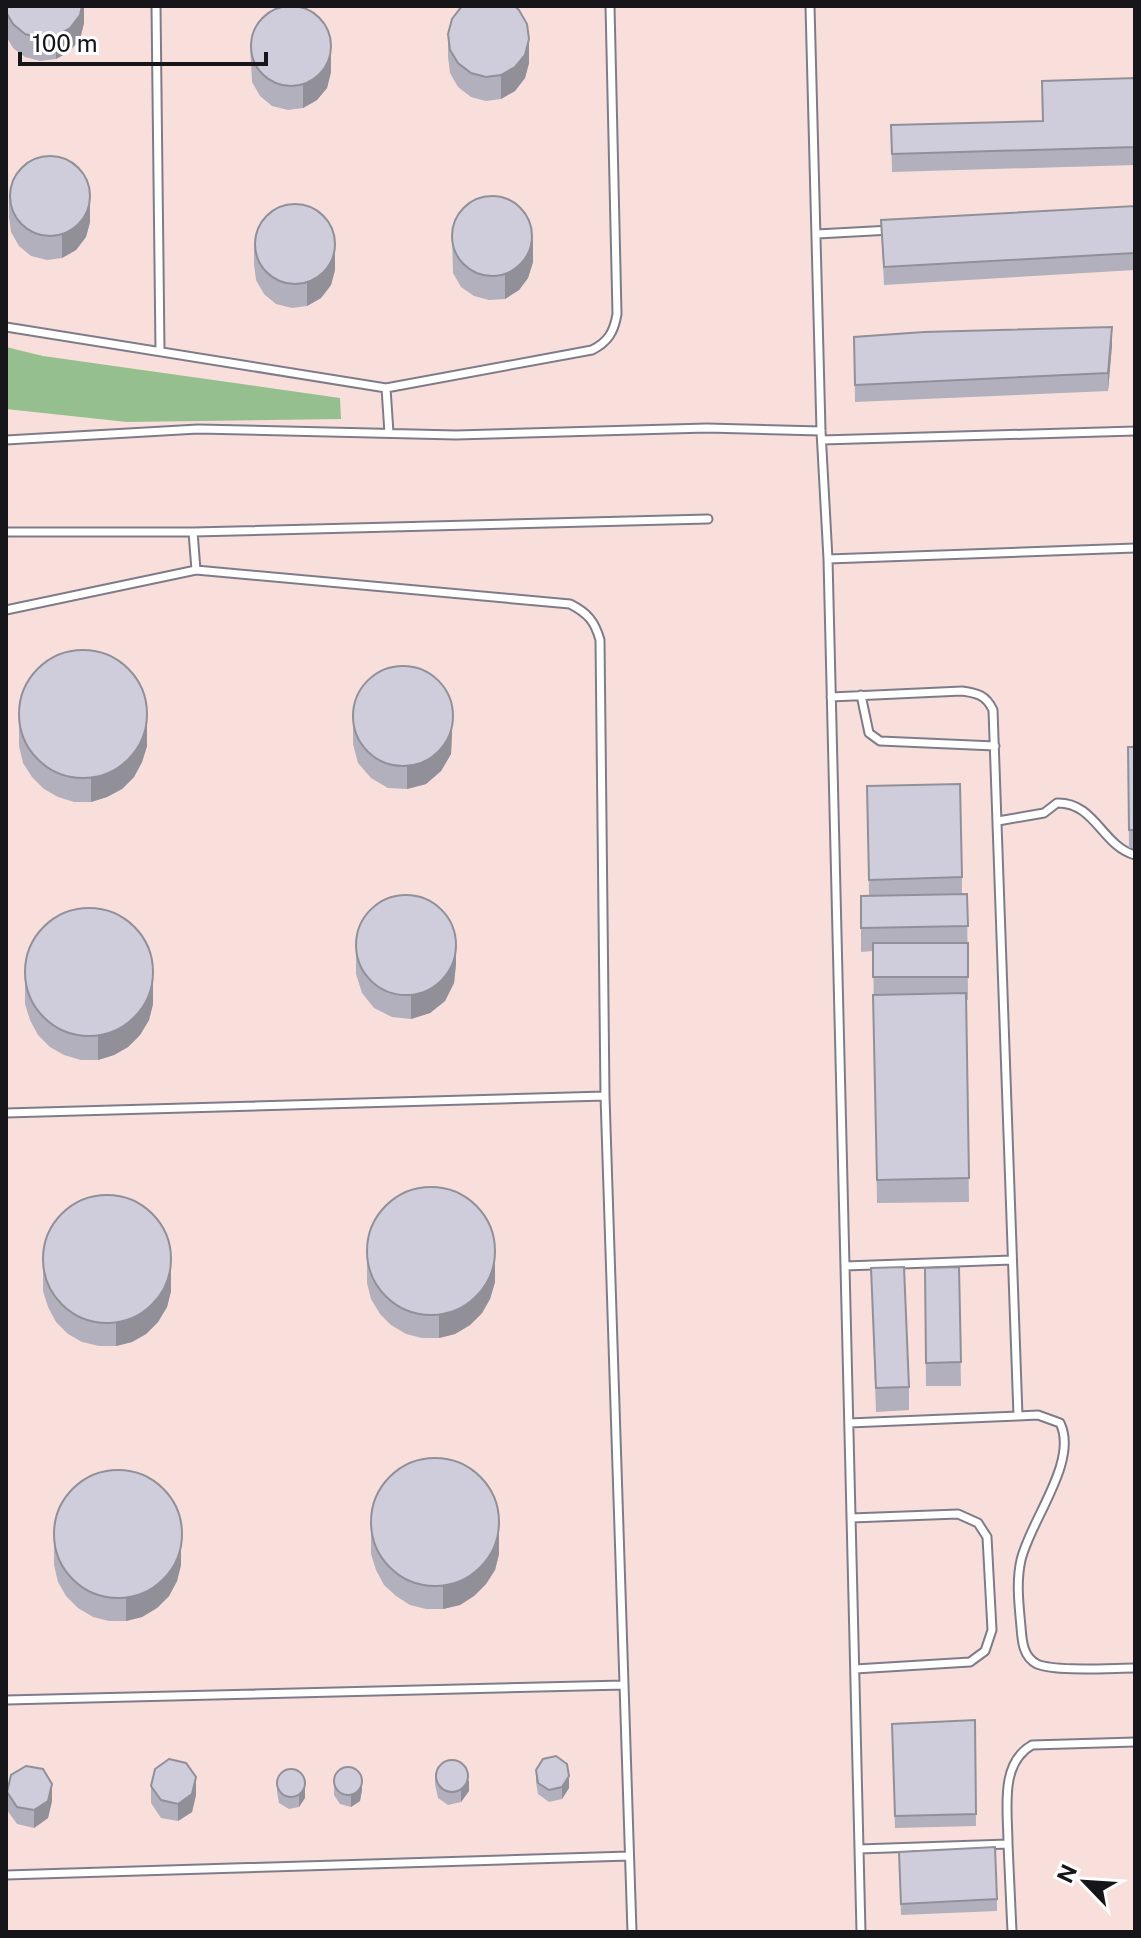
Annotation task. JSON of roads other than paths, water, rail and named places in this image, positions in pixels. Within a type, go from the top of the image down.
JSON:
[{"type":"lane","points":[[156,6],[160,350]]},
{"type":"lane","points":[[6,327],[386,388],[592,350],[604,344],[611,335],[617,314],[610,6]]},
{"type":"lane","points":[[810,6],[828,559],[861,1932]]},
{"type":"lane","points":[[817,234],[893,230]]},
{"type":"lane","points":[[386,388],[389,433]]},
{"type":"lane","points":[[6,440],[198,429],[456,435],[799,428],[822,436],[1135,431]]},
{"type":"lane","points":[[6,532],[193,532],[708,519]]},
{"type":"lane","points":[[193,532],[196,570]]},
{"type":"lane","points":[[828,559],[1135,548]]},
{"type":"lane","points":[[6,610],[196,570],[570,604],[584,611],[595,624],[600,640],[605,1096],[632,1932]]},
{"type":"lane","points":[[831,697],[962,691],[978,693],[988,700],[993,710],[1018,1416]]},
{"type":"lane","points":[[861,695],[869,733],[880,741],[995,746]]},
{"type":"lane","points":[[998,821],[1044,813],[1057,803],[1074,805],[1091,816],[1121,849],[1135,855]]},
{"type":"lane","points":[[6,1113],[605,1096]]},
{"type":"lane","points":[[845,1266],[1012,1260]]},
{"type":"lane","points":[[849,1423],[1038,1415],[1060,1423],[1065,1432],[1061,1464],[1021,1560],[1018,1583],[1022,1642],[1026,1655],[1036,1663],[1051,1667],[1135,1668]]},
{"type":"lane","points":[[851,1518],[958,1514],[978,1523],[987,1537],[992,1630],[985,1651],[970,1662],[855,1669]]},
{"type":"lane","points":[[6,1700],[624,1685]]},
{"type":"lane","points":[[1012,1932],[1009,1781],[1012,1765],[1019,1753],[1032,1745],[1135,1742]]},
{"type":"lane","points":[[859,1849],[1008,1844]]},
{"type":"lane","points":[[6,1875],[629,1856]]}]
